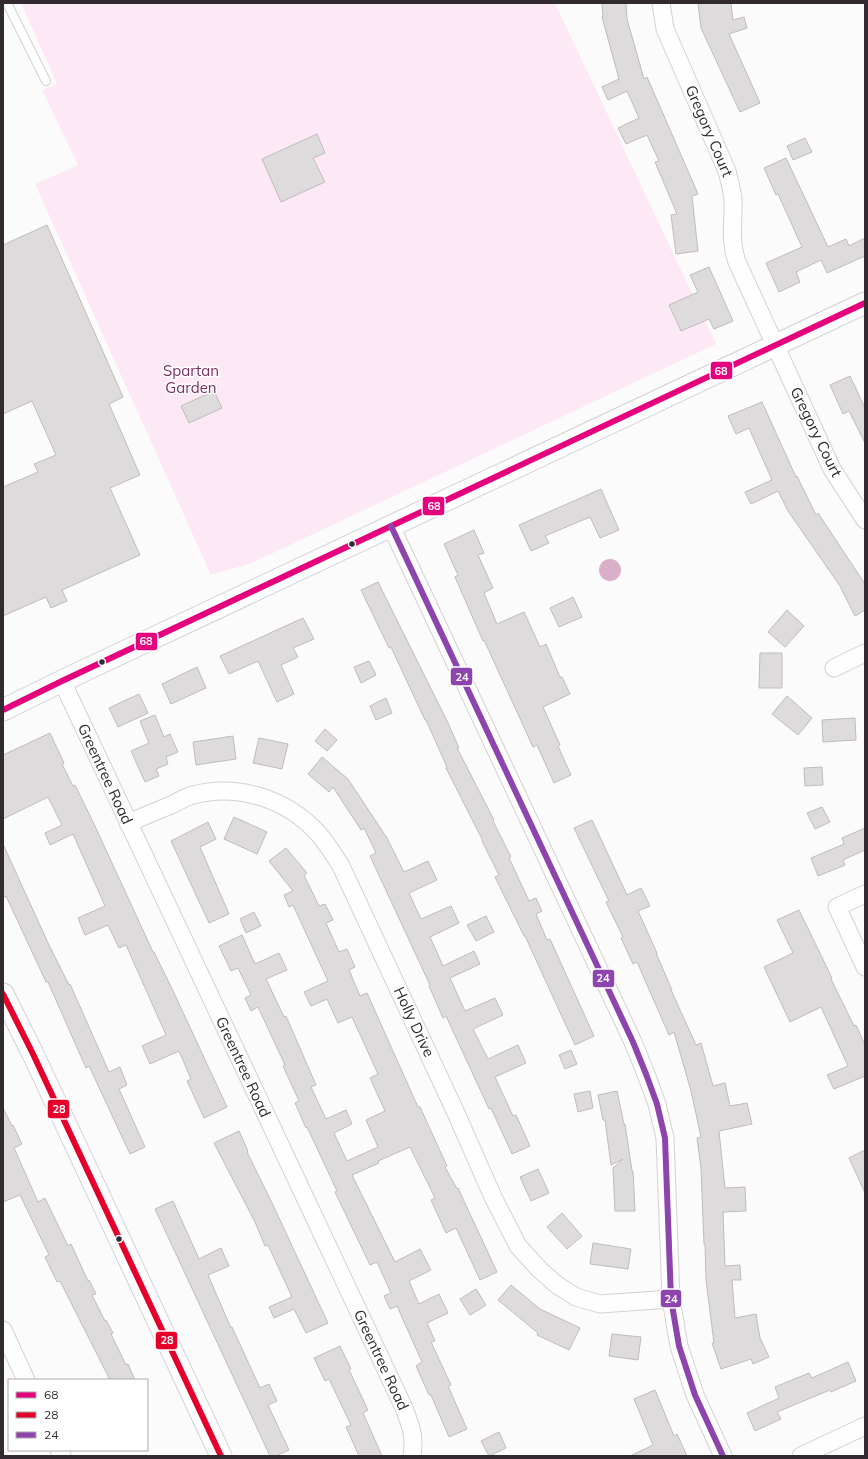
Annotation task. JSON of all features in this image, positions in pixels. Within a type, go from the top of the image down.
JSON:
[{"type":"street","name":"Gregory Court","points":[[661,3],[665,29],[727,171],[733,199],[733,250],[737,262],[832,470],[865,520]]},
{"type":"street","points":[[3,710],[865,302]]},
{"type":"street","points":[[392,526],[633,1042],[657,1104],[665,1138],[671,1299],[679,1346],[685,1369],[695,1395],[723,1456]]},
{"type":"street","points":[[834,668],[865,653]]},
{"type":"street","name":"Greentree Road","points":[[62,681],[404,1408],[412,1430],[414,1441],[412,1456]]},
{"type":"street","name":"Holly Drive","points":[[128,823],[192,795],[222,791],[248,793],[267,798],[293,811],[312,827],[328,844],[341,866],[456,1113],[493,1197],[518,1246],[557,1285],[576,1297],[600,1304],[671,1299]]},
{"type":"street","points":[[865,894],[837,907],[865,967]]},
{"type":"street","points":[[3,994],[36,1061],[221,1456]]},
{"type":"street","points":[[3,1330],[26,1379]]},
{"type":"street","points":[[801,1456],[865,1426]]},
{"type":"lane","points":[[7,3],[46,81]]},
{"type":"green space","name":"Spartan Garden","points":[[21,3],[555,3],[716,344],[252,563],[211,575],[35,184],[78,165],[42,90],[57,84]]},
{"type":"shaded area","points":[[610,559],[618,562],[621,570],[618,578],[610,581],[602,578],[599,570],[602,562]]},
{"type":"building","points":[[602,3],[626,3],[627,19],[644,79],[647,77],[698,194],[692,196],[698,251],[676,254],[671,215],[677,214],[655,162],[659,161],[647,135],[626,144],[618,128],[639,118],[627,91],[608,100],[602,87],[619,79],[602,17]]},
{"type":"building","points":[[698,3],[731,3],[733,20],[744,17],[747,28],[729,34],[760,103],[740,112],[701,28]]},
{"type":"building","points":[[317,134],[325,153],[313,158],[325,182],[281,202],[262,159]]},
{"type":"building","points":[[805,138],[812,152],[793,160],[787,146]]},
{"type":"building","points":[[786,158],[828,247],[846,239],[849,246],[865,238],[865,256],[827,273],[821,260],[796,272],[800,282],[779,292],[766,263],[802,247],[778,194],[776,195],[764,168]]},
{"type":"building","points":[[47,225],[123,397],[109,404],[140,475],[110,488],[140,555],[62,590],[67,601],[51,608],[46,597],[3,616],[3,487],[38,472],[34,464],[56,455],[32,401],[3,414],[3,245]]},
{"type":"building","points":[[709,267],[733,321],[714,329],[709,319],[681,331],[669,305],[698,292],[690,275]]},
{"type":"building","points":[[850,376],[865,408],[865,443],[849,411],[843,414],[830,385]]},
{"type":"building","points":[[214,391],[222,408],[189,423],[181,406]]},
{"type":"building","points":[[762,402],[796,477],[797,476],[816,515],[818,513],[865,584],[865,610],[855,616],[840,586],[788,511],[778,491],[751,504],[745,492],[772,480],[749,428],[736,434],[728,416]]},
{"type":"building","points":[[601,489],[619,530],[600,538],[590,517],[545,536],[549,543],[531,551],[519,525]]},
{"type":"building","points":[[474,530],[484,553],[478,555],[493,588],[484,593],[497,624],[524,612],[540,647],[546,644],[560,677],[562,677],[570,694],[543,707],[560,745],[558,746],[571,775],[554,783],[537,745],[533,747],[484,640],[483,641],[455,577],[458,575],[444,544]]},
{"type":"building","points":[[378,582],[448,723],[459,748],[457,748],[494,820],[493,821],[511,857],[509,858],[529,901],[536,898],[542,911],[536,914],[547,940],[550,939],[594,1036],[575,1045],[525,936],[495,877],[499,875],[446,768],[447,767],[426,720],[391,647],[389,648],[361,590]]},
{"type":"building","points":[[573,597],[582,617],[559,627],[550,608]]},
{"type":"building","points":[[787,610],[804,626],[785,647],[768,632]]},
{"type":"building","points":[[303,618],[314,639],[293,648],[298,657],[281,665],[294,694],[277,702],[258,661],[229,674],[220,656]]},
{"type":"building","points":[[760,653],[782,653],[782,688],[759,688]]},
{"type":"building","points":[[369,661],[376,675],[361,683],[354,667]]},
{"type":"building","points":[[197,667],[206,688],[171,704],[162,684]]},
{"type":"building","points":[[139,694],[148,713],[118,727],[109,708]]},
{"type":"building","points":[[787,696],[812,718],[798,735],[772,714]]},
{"type":"building","points":[[386,698],[392,713],[376,720],[370,706]]},
{"type":"building","points":[[155,715],[164,737],[170,734],[178,752],[166,757],[168,764],[156,769],[159,776],[145,782],[131,751],[149,743],[140,721]]},
{"type":"building","points":[[855,718],[856,740],[823,742],[822,720]]},
{"type":"building","points":[[325,729],[337,740],[327,751],[315,741]]},
{"type":"building","points":[[50,733],[64,763],[62,764],[73,786],[75,785],[94,824],[227,1107],[204,1118],[187,1081],[191,1079],[179,1051],[150,1064],[142,1046],[166,1035],[126,945],[119,948],[108,925],[85,935],[78,918],[105,906],[73,834],[50,845],[45,833],[62,825],[48,797],[3,819],[3,755]]},
{"type":"building","points":[[233,736],[236,759],[196,765],[193,742]]},
{"type":"building","points":[[259,738],[288,744],[282,769],[253,763]]},
{"type":"building","points":[[322,757],[348,779],[387,838],[404,872],[428,861],[437,880],[409,893],[421,919],[451,906],[459,923],[430,937],[443,966],[474,951],[480,964],[450,978],[465,1011],[495,998],[503,1015],[473,1029],[488,1059],[518,1045],[526,1063],[495,1077],[513,1116],[516,1115],[530,1146],[512,1154],[491,1108],[489,1109],[446,1016],[443,1018],[429,986],[430,985],[370,856],[376,853],[364,828],[361,830],[333,787],[329,792],[308,774]]},
{"type":"building","points":[[822,767],[823,785],[805,786],[804,768]]},
{"type":"building","points":[[822,807],[830,822],[815,829],[807,813]]},
{"type":"building","points":[[234,817],[267,832],[257,854],[224,839]]},
{"type":"building","points":[[592,820],[627,895],[641,888],[650,906],[638,911],[696,1045],[701,1043],[713,1086],[725,1083],[730,1106],[747,1103],[752,1124],[719,1131],[725,1188],[745,1187],[746,1211],[723,1212],[725,1266],[740,1265],[741,1280],[732,1280],[735,1318],[756,1314],[760,1338],[769,1357],[753,1364],[751,1359],[721,1369],[712,1343],[714,1343],[706,1280],[701,1168],[697,1138],[701,1137],[691,1091],[674,1032],[669,1035],[637,962],[633,964],[621,938],[623,937],[606,902],[609,901],[574,828]]},
{"type":"building","points":[[208,822],[216,839],[200,847],[229,914],[209,923],[171,841]]},
{"type":"building","points":[[865,828],[865,850],[843,860],[845,865],[818,876],[811,858],[844,844],[842,838]]},
{"type":"building","points":[[3,844],[48,943],[69,985],[70,984],[109,1072],[120,1067],[127,1085],[119,1089],[145,1147],[130,1154],[89,1066],[86,1068],[48,982],[46,982],[6,896],[3,898]]},
{"type":"building","points":[[286,848],[307,873],[304,875],[319,906],[325,904],[333,920],[326,923],[339,952],[347,949],[355,967],[349,970],[360,996],[367,993],[418,1107],[420,1107],[447,1166],[445,1167],[457,1189],[458,1188],[497,1272],[480,1280],[456,1228],[446,1233],[431,1200],[435,1198],[410,1147],[378,1161],[379,1163],[352,1175],[395,1262],[420,1249],[431,1270],[409,1281],[419,1304],[439,1294],[448,1313],[427,1323],[435,1341],[431,1342],[451,1385],[448,1386],[467,1429],[449,1437],[431,1395],[429,1395],[416,1366],[422,1362],[397,1306],[390,1309],[384,1296],[391,1293],[377,1262],[370,1265],[335,1192],[337,1191],[295,1103],[299,1101],[283,1066],[285,1065],[258,1007],[251,1011],[245,998],[251,995],[238,968],[231,971],[219,946],[242,935],[255,964],[279,953],[287,970],[266,979],[284,1017],[286,1016],[316,1085],[311,1087],[326,1119],[346,1110],[352,1124],[334,1133],[347,1161],[378,1147],[366,1120],[385,1111],[370,1078],[378,1074],[352,1017],[338,1023],[327,999],[311,1006],[304,992],[328,981],[293,905],[289,907],[284,895],[293,891],[269,861]]},
{"type":"building","points":[[799,910],[832,978],[831,979],[865,1045],[865,1076],[834,1089],[827,1075],[848,1066],[821,1007],[790,1022],[764,967],[793,953],[777,920]]},
{"type":"building","points":[[254,912],[261,926],[246,933],[240,919]]},
{"type":"building","points":[[486,916],[494,932],[476,941],[467,925]]},
{"type":"building","points":[[571,1050],[577,1064],[565,1069],[559,1055]]},
{"type":"building","points":[[590,1091],[593,1108],[578,1112],[574,1094]]},
{"type":"building","points":[[617,1091],[625,1124],[633,1171],[635,1211],[615,1211],[613,1168],[623,1159],[611,1165],[605,1120],[603,1120],[598,1095]]},
{"type":"building","points":[[3,1108],[22,1144],[14,1148],[38,1202],[45,1198],[68,1246],[71,1244],[88,1281],[89,1280],[96,1294],[92,1295],[113,1333],[111,1334],[135,1379],[109,1379],[60,1281],[57,1282],[45,1257],[49,1255],[20,1195],[3,1202]]},
{"type":"building","points":[[239,1131],[248,1151],[247,1152],[328,1323],[306,1333],[294,1309],[274,1318],[269,1307],[292,1297],[268,1245],[265,1246],[255,1222],[214,1143]]},
{"type":"building","points":[[865,1150],[865,1193],[849,1158]]},
{"type":"building","points":[[538,1169],[549,1193],[531,1201],[520,1177]]},
{"type":"building","points":[[173,1201],[199,1259],[221,1248],[229,1266],[208,1275],[231,1328],[232,1327],[260,1388],[269,1384],[277,1401],[268,1405],[289,1450],[276,1456],[270,1456],[155,1209]]},
{"type":"building","points":[[562,1213],[582,1236],[567,1249],[547,1227]]},
{"type":"building","points":[[593,1243],[631,1249],[628,1269],[590,1264]]},
{"type":"building","points":[[511,1285],[540,1309],[580,1328],[569,1350],[537,1335],[538,1333],[498,1300]]},
{"type":"building","points":[[476,1289],[486,1305],[470,1315],[460,1299]]},
{"type":"building","points":[[612,1334],[641,1337],[638,1360],[609,1356]]},
{"type":"building","points":[[340,1346],[351,1369],[349,1370],[368,1410],[363,1413],[382,1456],[359,1456],[346,1427],[351,1425],[329,1379],[325,1381],[314,1358]]},
{"type":"building","points":[[848,1362],[856,1381],[777,1412],[781,1419],[755,1431],[747,1413],[779,1398],[775,1387],[809,1373],[812,1378]]},
{"type":"building","points":[[655,1390],[674,1436],[677,1434],[687,1456],[630,1456],[653,1445],[634,1399]]},
{"type":"building","points":[[499,1432],[506,1448],[489,1456],[481,1441]]},
{"type":"transit line","name":"68","points":[[3,710],[865,303]]},
{"type":"transit line","name":"24","points":[[391,526],[633,1042],[657,1104],[665,1138],[671,1299],[679,1346],[695,1395],[723,1456]]},
{"type":"transit line","name":"28","points":[[3,994],[33,1054],[221,1456]]}]
